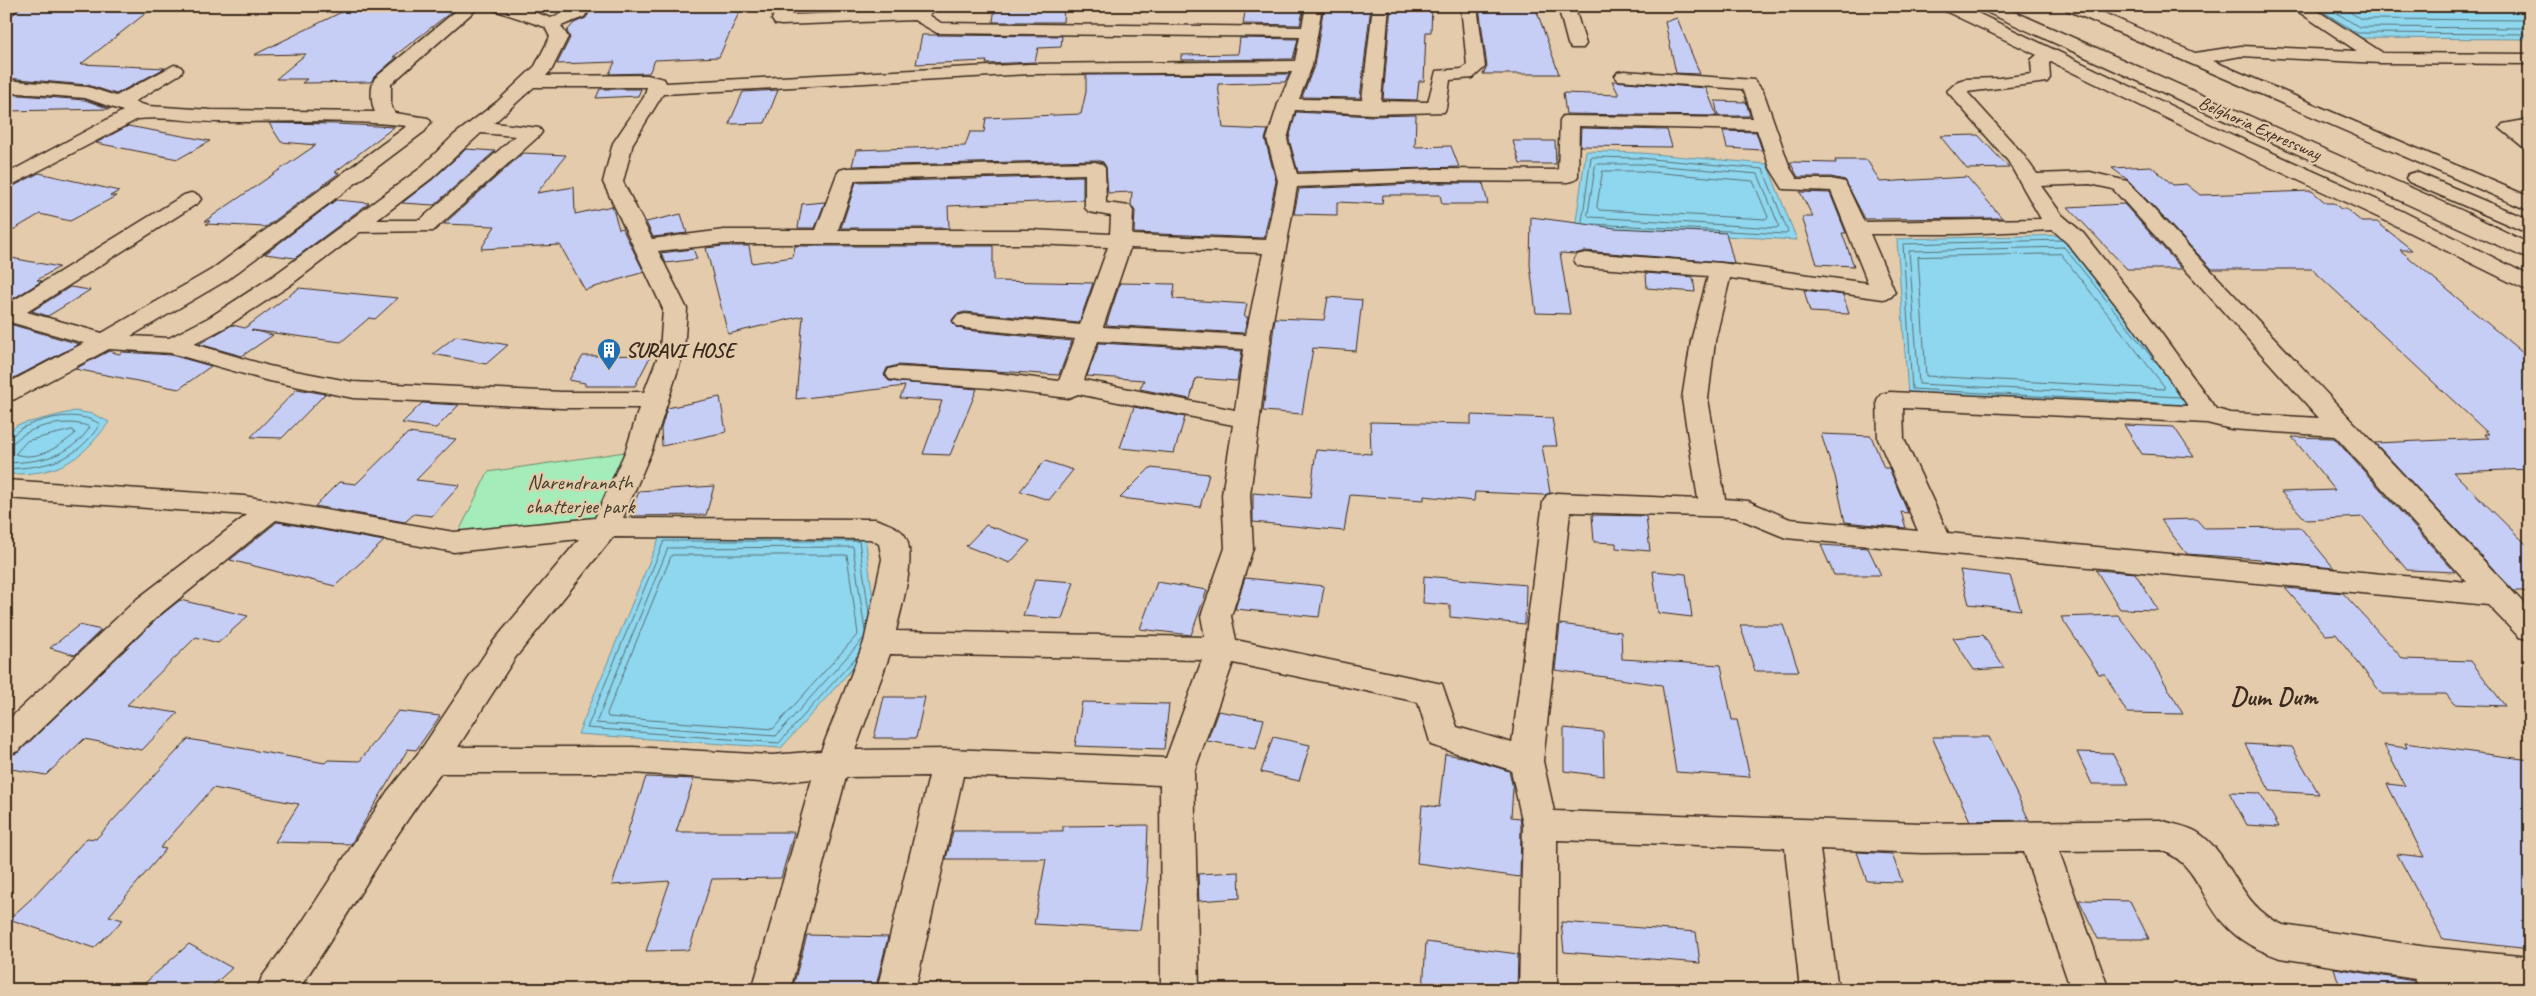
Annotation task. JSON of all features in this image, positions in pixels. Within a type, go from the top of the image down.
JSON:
[{"type":"main road","points":[[6,10],[12,6]]},
{"type":"main road","points":[[389,119],[382,107],[382,82],[472,6]]},
{"type":"main road","points":[[173,346],[218,322],[282,281],[425,174],[460,139],[504,106],[543,70],[559,37],[551,24],[500,6]]},
{"type":"main road","points":[[551,24],[578,13],[584,6]]},
{"type":"main road","points":[[784,6],[781,20],[925,11],[937,28],[945,29],[1308,32]]},
{"type":"main road","points":[[1180,990],[1178,772],[1222,649],[1216,616],[1239,548],[1236,495],[1259,343],[1288,181],[1276,140],[1287,104],[1303,66],[1314,6]]},
{"type":"main road","points":[[1372,108],[1371,92],[1381,6]]},
{"type":"main road","points":[[1287,104],[1372,108],[1437,108],[1442,75],[1466,74],[1476,67],[1469,6]]},
{"type":"main road","points":[[1566,6],[1577,44]]},
{"type":"main road","points":[[1950,6],[2051,56],[2394,216],[2530,285]]},
{"type":"main road","name":"Belghoria Expressway","points":[[1988,6],[2455,216],[2530,253]]},
{"type":"main road","name":"Belghoria Expressway","points":[[2028,6],[2381,163]]},
{"type":"main road","points":[[2073,6],[2205,56],[2530,205]]},
{"type":"main road","points":[[2301,8],[2380,58]]},
{"type":"main road","points":[[2078,46],[2182,104],[2530,270]]},
{"type":"main road","points":[[2205,56],[2241,51],[2380,58],[2530,59]]},
{"type":"main road","points":[[2051,56],[2040,60],[2041,78],[1999,84],[1965,85],[1956,91],[2015,158],[2032,182],[2031,186],[2054,220],[2075,238],[2140,320],[2207,415]]},
{"type":"main road","points":[[656,89],[1030,68],[1303,66]]},
{"type":"main road","points":[[118,103],[174,70]]},
{"type":"main road","points":[[1586,260],[1721,270],[1883,292],[1838,186],[1790,185],[1780,168],[1754,91],[1747,84],[1624,76]]},
{"type":"main road","points":[[282,989],[399,802],[432,760],[504,650],[605,527],[639,450],[654,400],[672,351],[674,309],[613,182],[623,143],[654,97],[657,83],[647,80],[529,82]]},
{"type":"main road","points":[[6,86],[88,93],[143,111],[200,116],[389,119],[421,122],[418,127],[219,275],[105,341],[6,394]]},
{"type":"main road","points":[[6,182],[128,115],[143,111]]},
{"type":"main road","points":[[1288,181],[1437,175],[1568,176],[1570,120],[1765,124]]},
{"type":"main road","points":[[2530,125],[2510,128],[2530,143]]},
{"type":"main road","points":[[355,226],[425,226],[532,132],[477,127]]},
{"type":"main road","points":[[825,237],[847,174],[1095,168],[1096,208],[1122,211],[1121,242],[1068,390],[988,380],[898,374]]},
{"type":"main road","points":[[2399,171],[2530,228]]},
{"type":"main road","points":[[2032,182],[2038,180],[2098,179],[2120,185],[2496,595],[2530,629]]},
{"type":"main road","points":[[2504,194],[2530,193]]},
{"type":"main road","points":[[7,314],[190,199]]},
{"type":"main road","points":[[1856,228],[1959,228],[2046,225],[2054,220]]},
{"type":"main road","points":[[644,246],[724,237],[1032,237],[1275,247]]},
{"type":"main road","points":[[1713,509],[1695,399],[1703,341],[1721,270]]},
{"type":"main road","points":[[7,314],[105,341],[173,346],[265,373],[353,390],[562,400],[654,400]]},
{"type":"main road","points":[[965,321],[1089,333],[1259,343]]},
{"type":"main road","points":[[1070,385],[1247,420]]},
{"type":"main road","points":[[1938,543],[1892,439],[1890,400],[2207,415],[2231,421],[2343,428]]},
{"type":"main road","points":[[6,489],[244,505],[454,542],[605,527],[874,529],[892,539],[896,560],[879,642],[833,764],[771,990]]},
{"type":"main road","points":[[1538,990],[1540,825],[1526,761],[1557,502],[1713,509],[1738,508],[1786,528],[2496,595]]},
{"type":"main road","points":[[6,742],[148,607],[271,510]]},
{"type":"main road","points":[[879,642],[1222,649],[1431,693],[1443,736],[1526,761]]},
{"type":"main road","points":[[432,760],[633,760],[772,769],[833,764],[949,762],[1178,772]]},
{"type":"main road","points":[[896,990],[949,762]]},
{"type":"main road","points":[[1540,825],[1922,838],[2160,835],[2184,842],[2202,858],[2236,912],[2257,932],[2280,941],[2433,977],[2530,974]]},
{"type":"main road","points":[[1801,834],[1819,990]]},
{"type":"main road","points":[[2036,836],[2090,990]]},
{"type":"green space","name":"Narendranath chatterjee park","points":[[639,450],[605,527],[454,542],[488,472]]},
{"type":"water","points":[[2305,6],[2530,6],[2530,39],[2355,38]]},
{"type":"water","points":[[1586,151],[1640,153],[1767,164],[1797,240],[1575,228]]},
{"type":"water","points":[[2070,235],[2208,411],[1908,395],[1897,239]]},
{"type":"water","points":[[75,411],[93,414],[109,422],[87,448],[65,464],[39,472],[6,474],[6,436],[17,425]]},
{"type":"water","points":[[660,536],[865,536],[878,640],[781,748],[578,734]]},
{"type":"building","points":[[22,6],[155,6],[81,64],[165,68],[116,94],[88,85],[6,78],[6,17],[13,15]]},
{"type":"building","points":[[354,6],[459,6],[393,57],[397,57],[374,77],[371,82],[302,83],[307,79],[276,79],[306,54],[254,55]]},
{"type":"building","points":[[664,6],[742,6],[719,57],[655,60],[649,73],[609,74],[615,62],[557,64],[570,38],[567,31],[574,23],[586,18],[591,10],[662,10]]},
{"type":"building","points":[[995,6],[1064,6],[1063,22],[993,22]]},
{"type":"building","points":[[1246,6],[1304,6],[1300,25],[1243,24]]},
{"type":"building","points":[[1324,6],[1371,6],[1360,98],[1302,97],[1314,66]]},
{"type":"building","points":[[1391,6],[1432,6],[1431,32],[1426,32],[1424,81],[1419,81],[1417,100],[1383,99]]},
{"type":"building","points":[[1479,6],[1535,6],[1559,74],[1483,74],[1487,67]]},
{"type":"building","points":[[1677,18],[1700,74],[1676,73],[1665,22]]},
{"type":"building","points":[[922,35],[1062,36],[1061,47],[1038,48],[1035,62],[986,64],[987,61],[916,64]]},
{"type":"building","points":[[1240,38],[1298,39],[1293,59],[1181,60],[1181,55],[1238,54]]},
{"type":"building","points":[[1289,74],[1285,82],[1218,84],[1223,128],[1268,130],[1265,139],[1276,181],[1264,238],[1134,233],[1135,211],[1131,205],[1132,192],[1108,193],[1106,167],[1103,162],[1096,160],[852,166],[856,150],[965,146],[970,132],[984,132],[986,118],[1081,114],[1086,92],[1086,75]]},
{"type":"building","points":[[1612,81],[1706,88],[1717,116],[1566,114],[1563,93],[1619,95]]},
{"type":"building","points":[[600,89],[641,89],[638,96],[596,98]]},
{"type":"building","points":[[778,90],[765,123],[729,124],[743,92]]},
{"type":"building","points":[[6,94],[85,100],[110,109],[6,111]]},
{"type":"building","points":[[1715,101],[1746,102],[1750,116],[1718,116]]},
{"type":"building","points":[[1296,112],[1372,116],[1416,115],[1415,147],[1451,146],[1459,167],[1298,172],[1289,139]]},
{"type":"building","points":[[269,123],[394,127],[335,172],[339,173],[266,227],[206,224],[210,221],[205,221],[316,145],[281,142]]},
{"type":"building","points":[[128,126],[210,141],[178,159],[96,143]]},
{"type":"building","points":[[1581,128],[1667,130],[1672,147],[1580,146]]},
{"type":"building","points":[[1723,131],[1756,132],[1762,150],[1727,148]]},
{"type":"building","points":[[1978,135],[2009,168],[1967,169],[1940,136]]},
{"type":"building","points":[[1513,141],[1555,141],[1556,164],[1520,164]]},
{"type":"building","points":[[466,149],[495,151],[434,205],[402,203],[433,179]]},
{"type":"building","points":[[523,153],[566,155],[537,193],[574,187],[575,214],[612,206],[619,229],[622,228],[644,272],[585,290],[560,245],[481,249],[495,226],[444,224]]},
{"type":"building","points":[[1835,160],[1867,160],[1880,182],[1967,177],[2002,218],[1865,219],[1845,180],[1831,177],[1798,177],[1790,162],[1836,163]]},
{"type":"building","points":[[2151,166],[2173,185],[2186,184],[2200,195],[2312,191],[2326,203],[2333,203],[2341,209],[2346,209],[2362,222],[2377,222],[2412,250],[2400,250],[2530,359],[2530,469],[2453,472],[2530,548],[2530,591],[2514,591],[2375,443],[2489,438],[2484,434],[2489,434],[2312,269],[2212,269],[2128,180],[2112,168]]},
{"type":"building","points":[[39,173],[119,191],[110,196],[116,196],[70,221],[40,214],[6,234],[6,190]]},
{"type":"building","points":[[1083,176],[1083,200],[948,206],[949,228],[841,228],[856,182]]},
{"type":"building","points":[[1483,183],[1488,204],[1442,204],[1440,195],[1383,195],[1382,204],[1337,202],[1337,215],[1294,214],[1299,189]]},
{"type":"building","points":[[1800,192],[1830,193],[1846,233],[1842,233],[1854,266],[1817,264],[1802,217],[1813,217]]},
{"type":"building","points":[[336,200],[369,203],[295,258],[265,254]]},
{"type":"building","points":[[825,202],[815,228],[798,228],[802,204]]},
{"type":"building","points":[[2124,204],[2182,269],[2127,269],[2068,207]]},
{"type":"building","points":[[681,214],[687,233],[653,237],[646,222]]},
{"type":"building","points":[[1531,217],[1615,228],[1726,233],[1734,263],[1585,251],[1575,254],[1560,253],[1570,314],[1536,313],[1530,265]]},
{"type":"building","points":[[749,246],[752,263],[793,257],[795,246],[993,246],[993,281],[1093,283],[1079,323],[965,312],[957,314],[952,320],[956,327],[965,330],[1072,341],[1059,375],[898,365],[887,368],[884,375],[889,381],[977,389],[950,455],[923,454],[942,401],[900,398],[905,386],[796,399],[803,316],[728,334],[706,248]]},
{"type":"building","points":[[693,249],[697,259],[666,263],[661,253]]},
{"type":"building","points":[[6,257],[59,267],[37,280],[42,281],[6,303]]},
{"type":"building","points":[[1646,273],[1693,277],[1695,292],[1647,288]]},
{"type":"building","points":[[1120,283],[1175,284],[1173,299],[1247,304],[1244,317],[1248,317],[1244,333],[1106,325]]},
{"type":"building","points":[[70,287],[90,290],[48,316],[32,311]]},
{"type":"building","points":[[299,288],[398,298],[375,319],[369,318],[341,342],[251,330],[273,335],[242,356],[199,344],[232,325],[245,328]]},
{"type":"building","points":[[1804,290],[1843,295],[1849,314],[1810,312]]},
{"type":"building","points":[[1328,297],[1362,300],[1356,351],[1313,348],[1302,414],[1263,411],[1275,318],[1324,320]]},
{"type":"building","points":[[6,323],[79,344],[6,382]]},
{"type":"building","points":[[456,336],[508,345],[486,364],[433,354]]},
{"type":"building","points":[[1099,343],[1242,351],[1237,381],[1196,378],[1190,399],[1140,389],[1144,380],[1087,376]]},
{"type":"building","points":[[109,351],[119,354],[122,352],[171,355],[211,366],[179,389],[75,369]]},
{"type":"building","name":"SURAVI HOSE","points":[[651,355],[635,386],[585,386],[585,383],[569,380],[583,356]]},
{"type":"building","points":[[297,389],[325,394],[282,438],[251,437]]},
{"type":"building","points":[[720,397],[726,432],[662,446],[661,429],[667,408]]},
{"type":"building","points":[[422,403],[459,405],[436,428],[402,423]]},
{"type":"building","points":[[1134,407],[1185,417],[1174,453],[1120,448]]},
{"type":"building","points":[[1471,415],[1552,418],[1557,446],[1542,446],[1550,493],[1545,495],[1475,492],[1474,501],[1424,496],[1424,500],[1350,495],[1344,531],[1253,522],[1253,493],[1310,498],[1316,450],[1371,454],[1370,422],[1471,424]]},
{"type":"building","points":[[2124,425],[2174,427],[2194,457],[2142,454]]},
{"type":"building","points":[[408,433],[456,439],[416,480],[460,485],[432,516],[414,514],[405,522],[315,506],[339,482],[356,484]]},
{"type":"building","points":[[1821,434],[1871,436],[1884,468],[1889,468],[1908,513],[1901,512],[1906,528],[1845,522],[1835,476]]},
{"type":"building","points":[[2292,437],[2334,438],[2455,572],[2407,570],[2363,517],[2306,520],[2281,492],[2335,490]]},
{"type":"building","points":[[1045,461],[1073,470],[1049,500],[1020,491]]},
{"type":"building","points":[[1150,468],[1209,474],[1200,507],[1120,498]]},
{"type":"building","points":[[714,486],[706,515],[630,516],[639,491]]},
{"type":"building","points":[[1592,515],[1646,516],[1650,551],[1616,548],[1616,543],[1594,542]]},
{"type":"building","points":[[2196,519],[2204,528],[2300,527],[2334,568],[2262,561],[2260,559],[2187,554],[2161,520]]},
{"type":"building","points":[[277,522],[384,541],[335,586],[230,560]]},
{"type":"building","points":[[986,525],[1030,541],[1010,563],[966,546]]},
{"type":"building","points":[[1821,545],[1868,548],[1881,575],[1834,575]]},
{"type":"building","points":[[1960,570],[2010,576],[2021,610],[1969,604]]},
{"type":"building","points":[[2096,570],[2135,573],[2158,610],[2120,609]]},
{"type":"building","points":[[1653,571],[1686,574],[1692,617],[1658,613]]},
{"type":"building","points":[[1424,576],[1526,585],[1525,624],[1450,617],[1450,605],[1423,603]]},
{"type":"building","points":[[1245,578],[1324,586],[1319,617],[1235,609]]},
{"type":"building","points":[[1035,579],[1074,582],[1062,619],[1023,616]]},
{"type":"building","points":[[1157,582],[1207,590],[1191,635],[1140,629]]},
{"type":"building","points":[[2285,588],[2343,593],[2403,659],[2471,661],[2505,706],[2454,704],[2446,694],[2382,694],[2336,634],[2326,635]]},
{"type":"building","points":[[180,600],[248,616],[218,643],[196,637],[127,705],[178,713],[142,750],[84,739],[46,775],[6,768],[6,757],[19,752],[160,616]]},
{"type":"building","points":[[2118,615],[2151,659],[2183,714],[2127,713],[2105,674],[2099,674],[2061,617]]},
{"type":"building","points":[[1560,624],[1621,632],[1622,659],[1721,665],[1732,720],[1737,720],[1750,777],[1676,772],[1662,685],[1555,670]]},
{"type":"building","points":[[79,625],[101,630],[75,655],[50,648]]},
{"type":"building","points":[[1740,625],[1783,625],[1799,671],[1755,671]]},
{"type":"building","points":[[1983,635],[2004,668],[1974,670],[1953,638]]},
{"type":"building","points":[[884,697],[925,697],[916,738],[874,738]]},
{"type":"building","points":[[1082,702],[1169,704],[1164,749],[1075,746]]},
{"type":"building","points":[[398,711],[440,716],[416,750],[408,749],[351,844],[275,842],[299,804],[213,788],[160,848],[166,849],[109,916],[123,920],[94,948],[9,919],[31,899],[87,838],[96,839],[188,739],[325,763],[328,760],[360,761]]},
{"type":"building","points":[[1218,711],[1264,719],[1256,749],[1207,741]]},
{"type":"building","points":[[1564,728],[1603,732],[1604,776],[1564,771]]},
{"type":"building","points":[[1273,737],[1310,745],[1299,781],[1261,772]]},
{"type":"building","points":[[1932,737],[1989,737],[2029,820],[1970,821]]},
{"type":"building","points":[[2405,743],[2530,760],[2530,949],[2443,939],[2397,854],[2424,857],[2387,784],[2405,786],[2384,745],[2407,748]]},
{"type":"building","points":[[2245,744],[2292,747],[2319,794],[2270,791]]},
{"type":"building","points":[[2077,752],[2112,753],[2129,784],[2092,784]]},
{"type":"building","points":[[1445,754],[1463,757],[1509,771],[1513,788],[1511,817],[1520,818],[1521,825],[1520,877],[1417,863],[1422,805],[1439,807]]},
{"type":"building","points":[[646,777],[694,779],[676,832],[794,832],[781,878],[712,879],[689,950],[646,951],[670,881],[612,885]]},
{"type":"building","points":[[2229,792],[2260,793],[2279,827],[2247,825]]},
{"type":"building","points":[[1148,825],[1146,877],[1148,877],[1140,930],[1034,924],[1046,859],[946,859],[953,831],[1063,831],[1063,826]]},
{"type":"building","points":[[1857,852],[1892,854],[1902,882],[1867,881]]},
{"type":"building","points":[[1239,872],[1240,898],[1199,901],[1198,874]]},
{"type":"building","points":[[2079,900],[2130,901],[2149,939],[2098,939]]},
{"type":"building","points":[[1561,922],[1696,932],[1700,963],[1564,952]]},
{"type":"building","points":[[807,935],[888,937],[875,990],[792,990]]},
{"type":"building","points":[[1426,942],[1518,954],[1517,990],[1423,990]]},
{"type":"building","points":[[189,944],[232,968],[208,990],[137,990]]},
{"type":"building","points":[[2334,968],[2414,981],[2418,990],[2341,990]]},
{"type":"place","name":"SURAVI HOSE","points":[[609,371]]},
{"type":"district","name":"Dum Dum","points":[[2274,696]]}]
